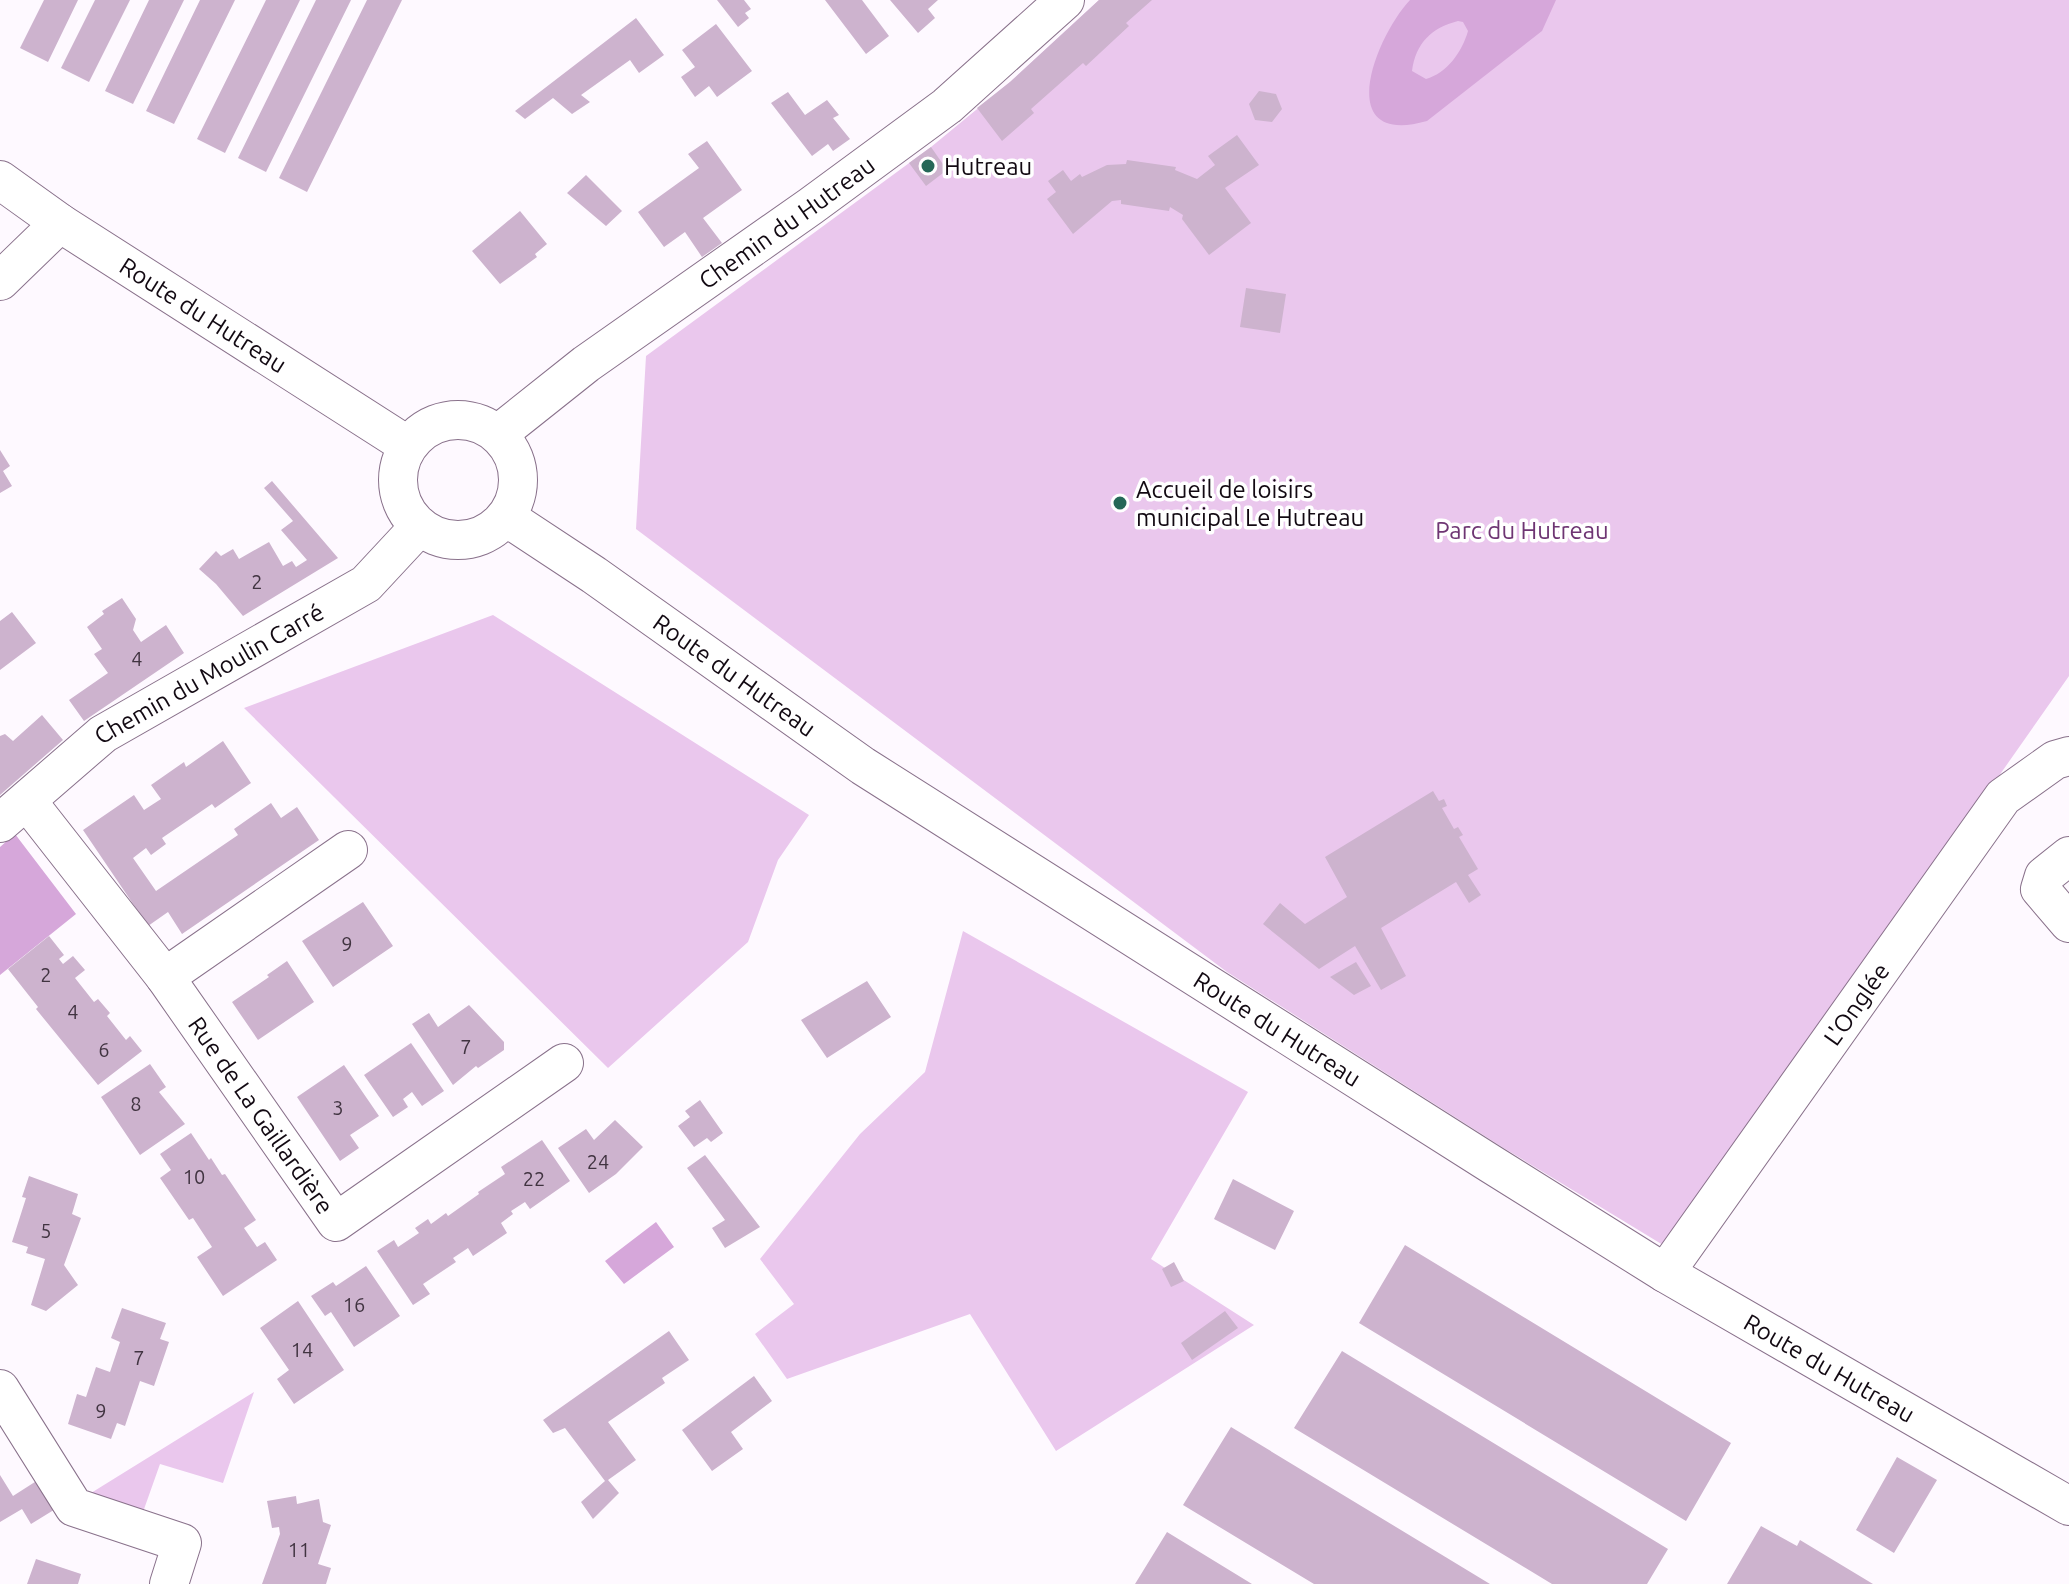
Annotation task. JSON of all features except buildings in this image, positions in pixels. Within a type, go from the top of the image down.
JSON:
[{"type":"street","name":"Chemin du Hutreau","points":[[498,434],[586,364],[799,215],[947,106],[1065,0]]},
{"type":"street","name":"Route du Hutreau","points":[[0,180],[60,223],[407,445]]},
{"type":"street","points":[[0,281],[60,223]]},
{"type":"street","points":[[461,419],[481,423],[498,434],[517,465],[518,483],[506,517],[492,530],[474,538],[455,541],[436,537],[419,527],[407,513],[398,488],[399,462],[407,445],[422,430],[441,421],[461,419]]},
{"type":"street","name":"Route du Hutreau","points":[[506,517],[594,575],[863,766],[1665,1273],[2069,1506]]},
{"type":"street","name":"Chemin du Moulin Carré","points":[[13,812],[103,734],[366,584],[419,527]]},
{"type":"street","name":"L'Onglée","points":[[1665,1273],[2003,797],[2055,760],[2069,756]]},
{"type":"street","name":"Rue de La Gaillardière","points":[[13,812],[165,977],[336,1222],[564,1063]]},
{"type":"street","points":[[165,977],[348,850]]},
{"type":"street","points":[[2069,856],[2044,876],[2040,889],[2069,923]]},
{"type":"street","points":[[0,1389],[74,1507],[182,1543],[169,1584]]},
{"type":"green space","name":"Parc du Hutreau","points":[[1099,0],[2069,0],[2069,676],[1668,1248],[1502,1147],[1227,972],[636,529],[646,356],[931,147],[1010,82]]},
{"type":"green space","points":[[493,615],[809,815],[778,860],[748,942],[608,1068],[244,708]]},
{"type":"green space","points":[[963,931],[1248,1092],[1151,1259],[1254,1325],[1056,1451],[970,1314],[787,1379],[755,1334],[794,1304],[760,1259],[860,1134],[925,1072]]},
{"type":"green space","points":[[254,1392],[223,1483],[160,1464],[143,1512],[91,1493]]},
{"type":"shaded area","points":[[1410,0],[1556,0],[1542,31],[1427,121],[1397,125],[1379,119],[1370,104],[1370,84],[1375,61],[1397,17]],"holes":[[[1463,22],[1468,31],[1458,54],[1447,67],[1426,79],[1412,71],[1417,52],[1426,38],[1448,24]]]},
{"type":"shaded area","points":[[15,834],[76,914],[0,975],[0,847]]},
{"type":"shaded area","points":[[656,1222],[674,1247],[624,1284],[605,1261]]},
{"type":"place","name":"Hutreau","points":[[928,166]]},
{"type":"place","name":"Accueil de loisirs municipal Le Hutreau","points":[[1120,503]]}]
